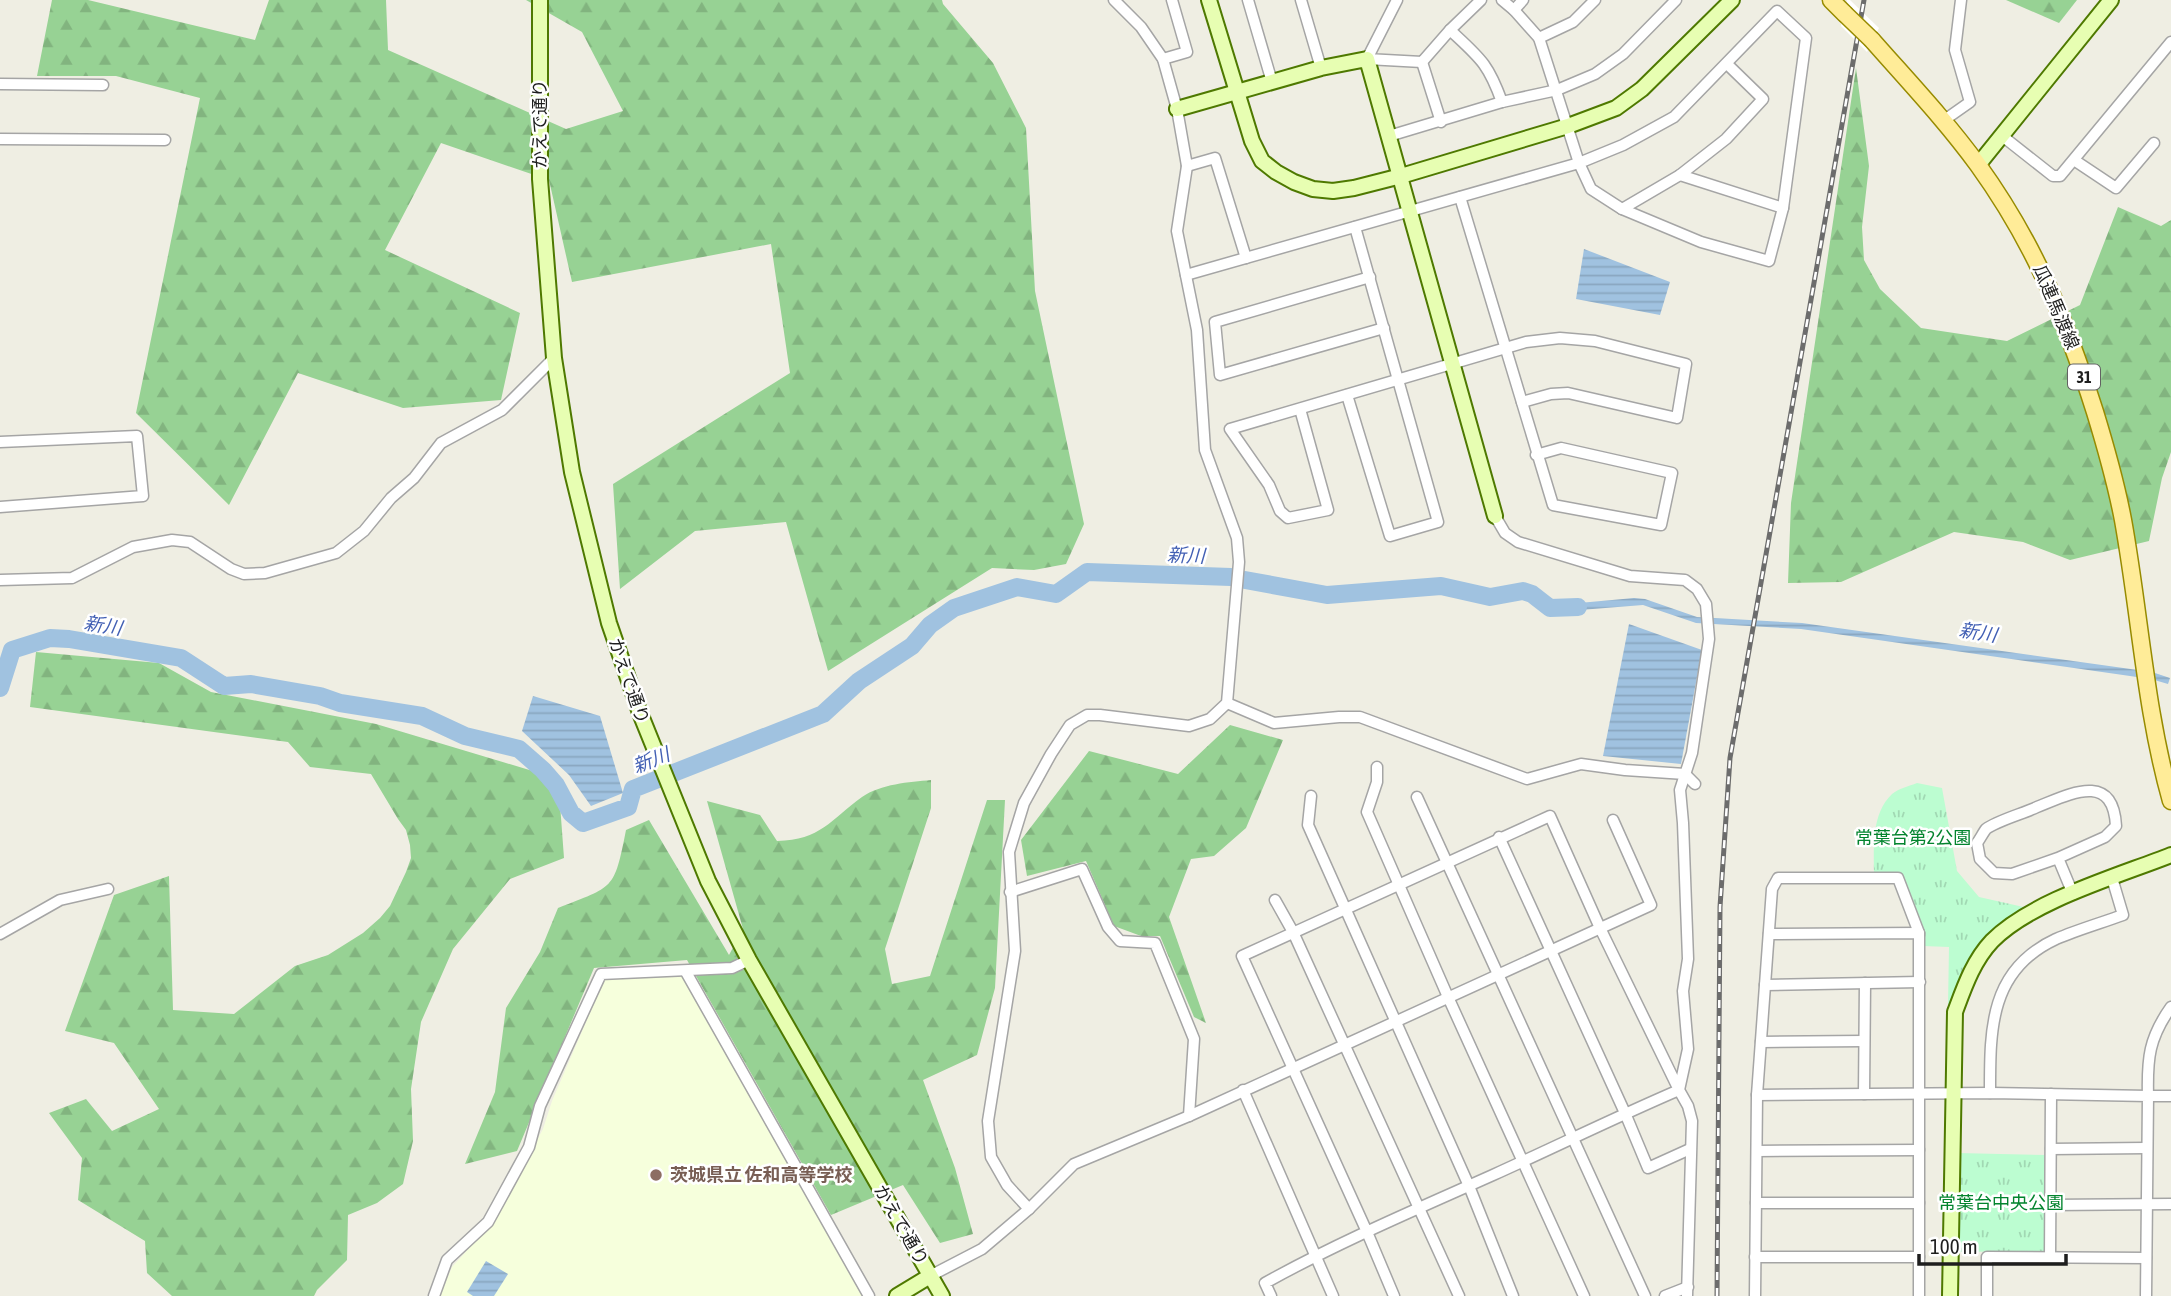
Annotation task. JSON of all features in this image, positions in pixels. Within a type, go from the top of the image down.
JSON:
[{"type":"main road","name":"瓜連馬渡線","points":[[1831,0],[1872,40],[1978,164],[2026,241],[2062,313],[2103,439],[2123,520],[2146,687],[2170,797]]},
{"type":"street","name":"かえで通り","points":[[540,0],[540,179],[554,358],[572,472],[609,623],[633,695],[708,881],[749,960],[942,1296]]},
{"type":"street","points":[[1029,1209],[1007,1185],[991,1157],[988,1121],[1015,951],[1009,852],[1024,803],[1051,754],[1070,725],[1078,719],[1092,715],[1188,726],[1210,719],[1227,703],[1239,562],[1237,538],[1205,450],[1197,330],[1177,231],[1187,166],[1177,109],[1163,59],[1141,27],[1114,0]]},
{"type":"street","points":[[1163,59],[1187,52],[1172,0]]},
{"type":"street","points":[[1209,0],[1236,93],[1252,141],[1262,161],[1293,182],[1313,189],[1333,191],[1401,176],[1569,126],[1616,108],[1642,89],[1732,0]]},
{"type":"street","points":[[1248,0],[1272,82]]},
{"type":"street","points":[[1301,0],[1321,68]]},
{"type":"street","points":[[1397,0],[1367,59],[1495,516],[1505,533],[1518,542],[1630,576],[1685,580],[1697,589],[1706,604],[1709,639],[1692,753],[1680,790],[1688,960],[1683,991],[1688,1049],[1679,1090]]},
{"type":"street","points":[[1422,62],[1481,0]]},
{"type":"street","points":[[1186,275],[1579,163],[1623,145],[1674,117],[1777,11],[1806,38],[1783,208],[1769,261],[1701,242],[1622,209],[1591,189],[1579,163],[1539,38],[1514,9],[1502,0]]},
{"type":"street","points":[[1514,9],[1524,0]]},
{"type":"street","points":[[1539,38],[1573,22],[1595,0]]},
{"type":"street","points":[[1389,136],[1557,90],[1595,74],[1623,54],[1675,0]]},
{"type":"street","points":[[1943,121],[1970,102],[1955,50],[1961,0]]},
{"type":"street","points":[[1978,164],[2111,0]]},
{"type":"street","points":[[1450,30],[1492,73],[1502,103]]},
{"type":"street","points":[[2001,135],[2053,176],[2060,176],[2171,42]]},
{"type":"street","points":[[1177,109],[1321,68],[1367,59],[1422,62]]},
{"type":"street","points":[[1422,62],[1441,122]]},
{"type":"street","points":[[1622,209],[1680,175],[1726,139],[1763,99],[1727,64]]},
{"type":"street","points":[[0,85],[103,85]]},
{"type":"street","points":[[0,139],[165,140]]},
{"type":"street","points":[[2074,160],[2116,188],[2154,143]]},
{"type":"street","points":[[1187,166],[1215,158],[1245,258]]},
{"type":"street","points":[[1680,175],[1783,208]]},
{"type":"street","points":[[1460,197],[1507,348],[1536,455],[1553,505],[1661,525],[1672,473],[1561,448],[1536,455]]},
{"type":"street","points":[[1347,395],[1390,536],[1438,522],[1355,227]]},
{"type":"street","points":[[1370,277],[1215,322],[1220,375],[1384,328]]},
{"type":"street","points":[[1300,408],[1328,510],[1288,519],[1280,511],[1269,485],[1230,429],[1300,408],[1398,380],[1453,363],[1526,342],[1560,338],[1595,341],[1686,364],[1677,418],[1568,393],[1551,394],[1522,402]]},
{"type":"street","points":[[0,580],[72,578],[132,547],[173,540],[190,542],[231,569],[244,574],[265,573],[336,553],[365,531],[391,498],[414,478],[441,443],[502,410],[554,358]]},
{"type":"street","points":[[0,442],[137,436],[143,496],[0,507]]},
{"type":"street","points":[[1227,703],[1274,723],[1360,717],[1527,779],[1581,764],[1685,774],[1695,784]]},
{"type":"street","points":[[1377,767],[1377,782],[1367,812],[1448,998],[1584,1296]]},
{"type":"street","points":[[2092,790],[2109,798],[2115,811],[2116,826],[2105,837],[2058,858],[2012,874],[1994,873],[1980,859],[1977,843],[1987,828],[2074,792],[2092,790]]},
{"type":"street","points":[[1311,796],[1308,825],[1469,1186],[1513,1296]]},
{"type":"street","points":[[1417,797],[1645,1296]]},
{"type":"street","points":[[1394,1296],[1242,956],[1550,816],[1600,928],[1688,1105],[1692,1121],[1687,1291],[1665,1296]]},
{"type":"street","points":[[897,1296],[982,1249],[1029,1209],[1074,1164],[1294,1069],[1651,905],[1613,820]]},
{"type":"street","points":[[1499,837],[1648,1168],[1690,1149]]},
{"type":"street","points":[[1950,1296],[1955,1012],[1969,974],[1991,943],[2014,922],[2046,905],[2171,855]]},
{"type":"street","points":[[2058,858],[2073,894]]},
{"type":"street","points":[[1010,892],[1082,869],[1108,927],[1120,941],[1155,943],[1194,1039],[1189,1116]]},
{"type":"street","points":[[1755,1296],[1757,1095],[1772,889],[1778,878],[1898,878],[1919,933],[1919,1296]]},
{"type":"street","points":[[1990,1093],[1992,1028],[1997,1002],[2006,986],[2021,964],[2038,949],[2056,939],[2123,915],[2112,878]]},
{"type":"street","points":[[0,934],[60,900],[108,889]]},
{"type":"street","points":[[1275,900],[1345,1044],[1459,1296]]},
{"type":"street","points":[[1769,934],[1919,933]]},
{"type":"street","points":[[434,1296],[447,1260],[488,1222],[529,1147],[540,1106],[601,974],[732,968],[749,960]]},
{"type":"street","points":[[686,972],[869,1296]]},
{"type":"street","points":[[1765,985],[1920,982]]},
{"type":"street","points":[[1864,1094],[1865,983]]},
{"type":"street","points":[[2146,1296],[2147,1064],[2156,1028],[2171,1007]]},
{"type":"street","points":[[1761,1042],[1864,1041]]},
{"type":"street","points":[[1243,1090],[1333,1296]]},
{"type":"street","points":[[1271,1296],[1265,1283],[1315,1255],[1679,1090]]},
{"type":"street","points":[[1757,1095],[1990,1093],[2171,1096]]},
{"type":"street","points":[[2050,1258],[2051,1094]]},
{"type":"street","points":[[2051,1149],[2146,1148]]},
{"type":"street","points":[[1756,1151],[1919,1150]]},
{"type":"street","points":[[1756,1203],[1919,1203]]},
{"type":"street","points":[[2050,1205],[2171,1204]]},
{"type":"street","points":[[1755,1257],[1919,1258]]},
{"type":"street","points":[[1987,1296],[1987,1257],[2146,1258]]},
{"type":"shaded area","name":"茨城県立 佐和高等学校","points":[[683,977],[862,1296],[440,1296],[452,1267],[493,1222],[543,1129],[552,1101],[605,978]]},
{"type":"green space","points":[[52,0],[88,0],[255,40],[269,0],[386,0],[388,50],[566,129],[623,111],[582,32],[526,0],[942,0],[993,63],[1026,128],[1035,291],[1084,524],[1066,564],[1034,570],[992,568],[828,671],[786,522],[695,531],[620,589],[613,484],[790,373],[771,244],[572,282],[549,180],[441,143],[385,250],[520,313],[501,400],[403,408],[298,373],[229,505],[136,413],[200,98],[116,76],[37,76]]},
{"type":"green space","points":[[2006,0],[2077,0],[2059,23]]},
{"type":"green space","points":[[1856,68],[1869,166],[1862,227],[1864,260],[1880,289],[1921,328],[2007,341],[2080,305],[2118,207],[2161,226],[2171,220],[2171,452],[2162,478],[2149,541],[2070,560],[2023,542],[1954,532],[1841,582],[1788,583],[1791,503]]},
{"type":"green space","points":[[36,652],[159,663],[211,692],[376,724],[536,772],[560,804],[564,858],[510,879],[453,949],[421,1022],[411,1089],[413,1141],[403,1184],[377,1203],[348,1215],[347,1260],[314,1296],[172,1296],[147,1273],[145,1241],[78,1200],[82,1158],[49,1113],[86,1099],[112,1131],[159,1109],[114,1043],[65,1031],[114,895],[169,876],[173,1010],[234,1014],[295,966],[328,955],[363,933],[380,918],[390,906],[411,858],[406,830],[371,774],[310,767],[288,742],[30,707]]},
{"type":"green space","points":[[1230,725],[1283,740],[1246,828],[1214,856],[1191,859],[1169,917],[1206,1023],[1194,1017],[1160,936],[1141,936],[1114,926],[1086,861],[1027,876],[1021,840],[1089,751],[1178,774]]},
{"type":"green space","points":[[931,780],[931,808],[885,949],[892,984],[930,976],[987,800],[1005,800],[995,988],[977,1055],[923,1080],[955,1168],[973,1234],[940,1243],[903,1185],[831,1215],[687,960],[594,968],[517,1151],[465,1164],[495,1092],[506,1008],[540,952],[558,908],[601,890],[614,876],[626,830],[649,820],[729,955],[743,929],[707,801],[760,815],[777,841],[792,840],[815,833],[862,797],[878,789]]},
{"type":"green space","name":"常葉台第2公園","points":[[1917,783],[1942,788],[1957,871],[1979,897],[2028,908],[2002,923],[1965,971],[1953,1008],[1948,1005],[1949,947],[1923,946],[1924,930],[1901,874],[1874,873],[1875,831],[1880,811],[1892,794]]},
{"type":"green space","name":"常葉台中央公園","points":[[1957,1153],[2045,1155],[2045,1251],[1956,1252]]},
{"type":"water","points":[[1584,249],[1670,282],[1660,315],[1576,299]]},
{"type":"water","points":[[1645,599],[1697,617],[1802,623],[2152,672],[2170,678],[2168,684],[2151,679],[1801,629],[1696,623],[1643,605],[1555,612],[1557,605]]},
{"type":"water","points":[[1629,624],[1702,650],[1681,764],[1603,756]]},
{"type":"water","points":[[533,696],[600,716],[623,793],[591,806],[569,775],[522,731]]},
{"type":"water","points":[[486,1261],[508,1274],[494,1296],[473,1296],[467,1292]]},
{"type":"pier","points":[[1847,0],[1879,28],[1867,52],[1841,26]]},
{"type":"waterway","name":"新川","points":[[0,688],[12,650],[50,638],[181,658],[224,686],[251,684],[320,696],[340,703],[422,716],[465,736],[519,749],[556,785],[571,813],[583,823],[628,807],[633,789],[823,714],[859,681],[912,646],[930,625],[954,608],[1017,587],[1056,594],[1087,572],[1231,577]]},
{"type":"waterway","name":"新川","points":[[1245,580],[1327,595],[1441,586],[1490,597],[1523,591],[1532,594],[1550,608],[1578,607]]},
{"type":"railway","points":[[1717,1296],[1720,907],[1730,758],[1864,0]]},
{"type":"place","name":"茨城県立 佐和高等学校","points":[[656,1175]]}]
